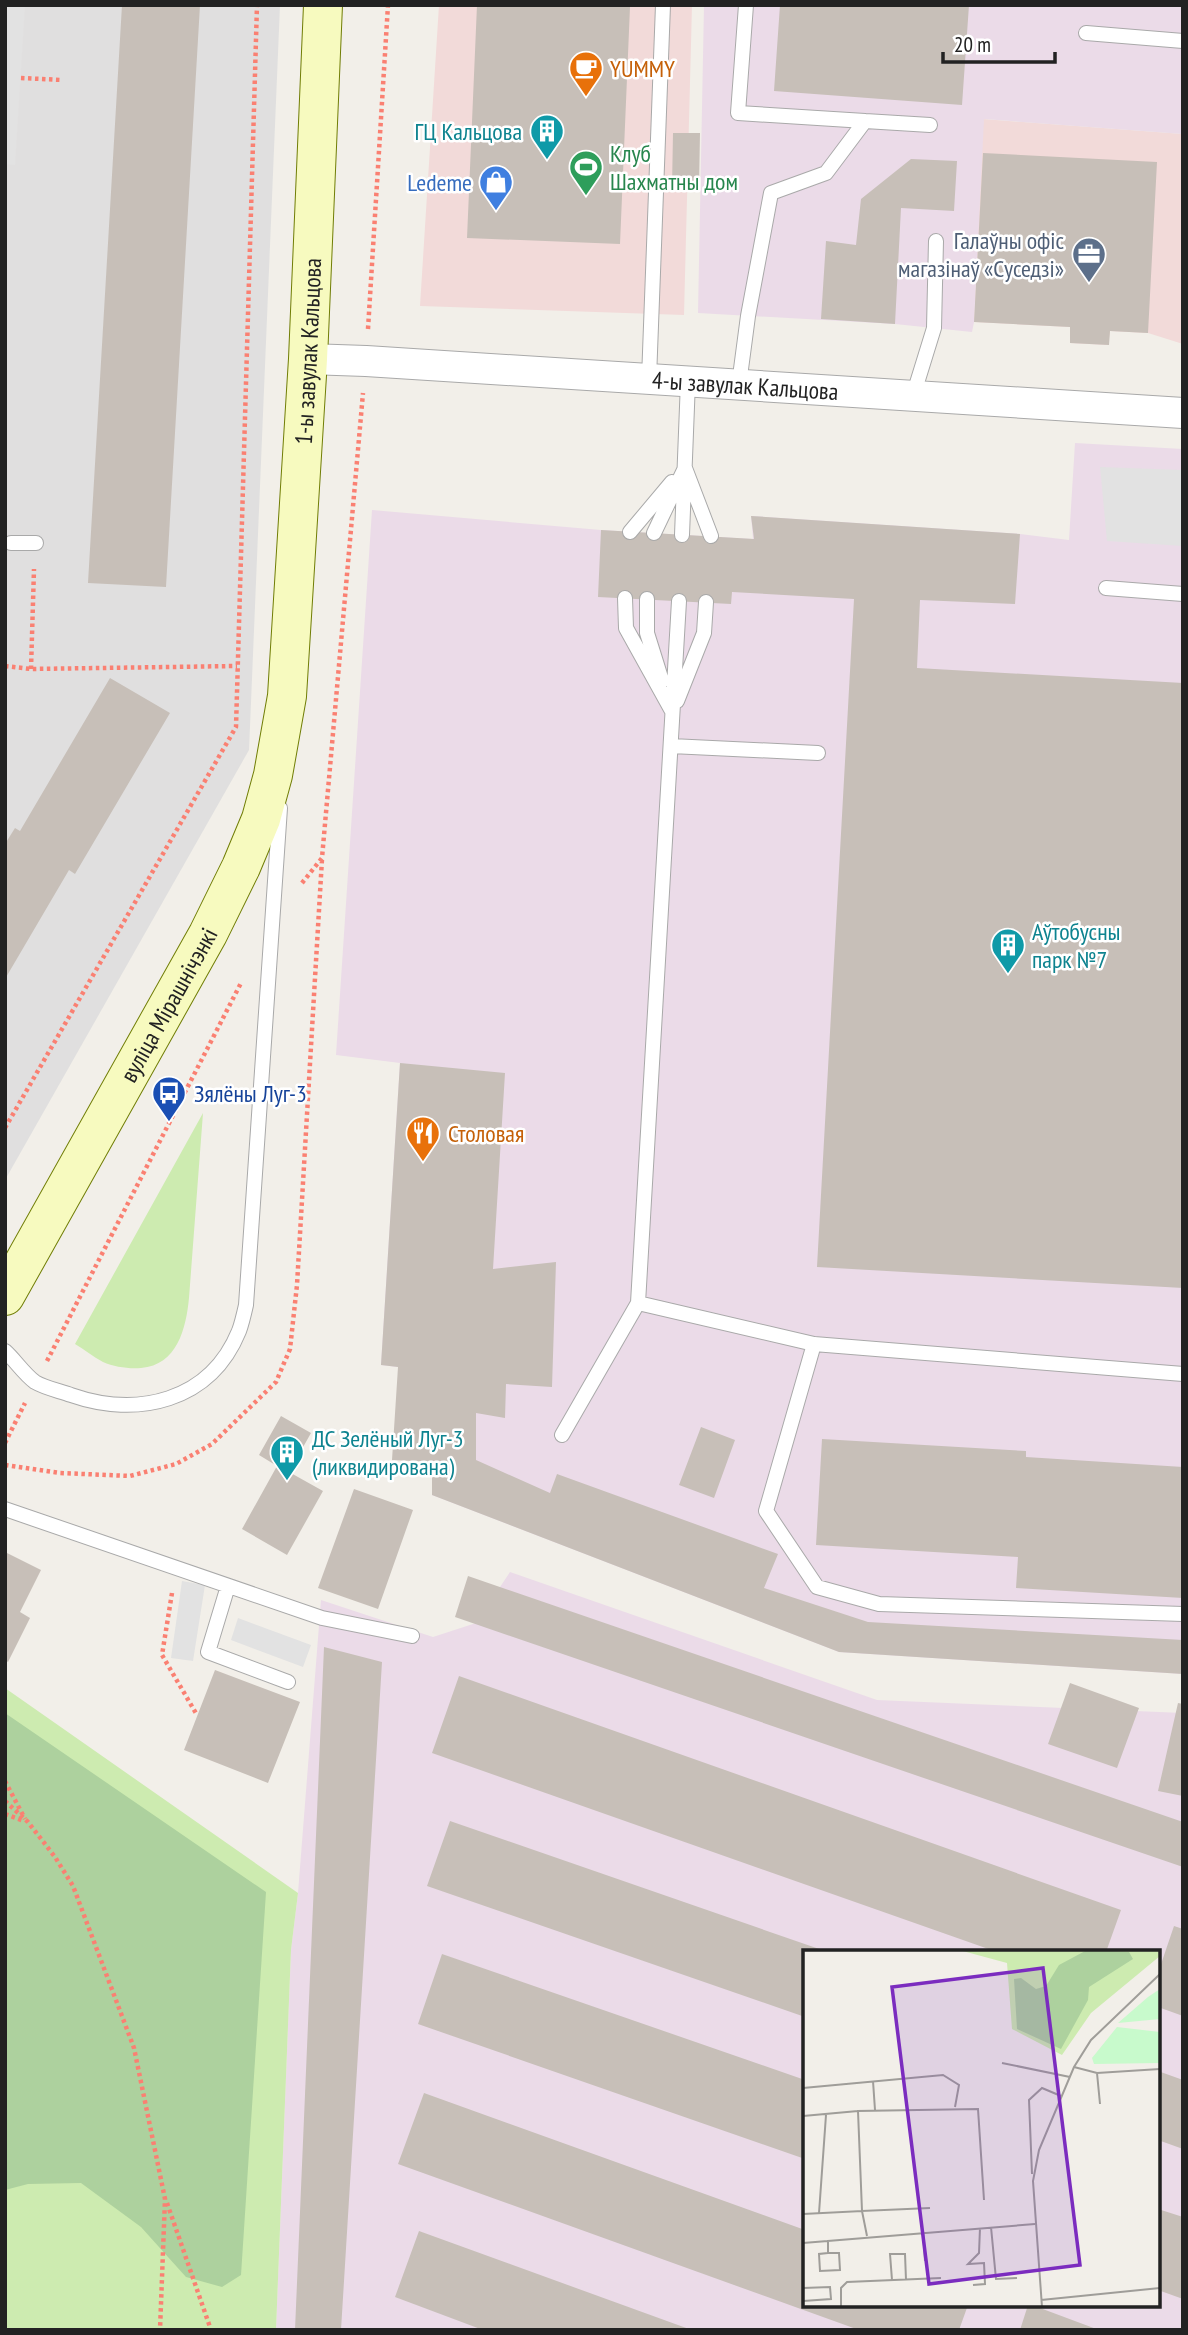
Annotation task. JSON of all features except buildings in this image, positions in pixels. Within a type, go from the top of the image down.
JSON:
[{"type":"main road","name":"1-ы завулак Кальцова","points":[[287,696],[308,359],[323,5]]},
{"type":"main road","name":"вуліца Мірашнічэнкі","points":[[5,1296],[208,934],[241,867],[261,818],[273,775],[287,696]]},
{"type":"street","name":"4-ы завулак Кальцова","points":[[308,359],[1182,410]]},
{"type":"lane","points":[[649,379],[663,5]]},
{"type":"lane","points":[[746,5],[738,113],[930,125]]},
{"type":"lane","points":[[1086,33],[1183,41]]},
{"type":"lane","points":[[739,384],[748,316],[771,193],[826,173],[865,121]]},
{"type":"lane","points":[[913,396],[934,328],[936,241]]},
{"type":"lane","points":[[682,535],[688,381]]},
{"type":"lane","points":[[630,532],[685,468]]},
{"type":"lane","points":[[654,533],[685,468]]},
{"type":"lane","points":[[685,468],[711,536]]},
{"type":"lane","points":[[11,543],[36,543]]},
{"type":"lane","points":[[1107,588],[1183,594]]},
{"type":"lane","points":[[625,598],[626,628],[672,712]]},
{"type":"lane","points":[[647,600],[647,633],[672,712]]},
{"type":"lane","points":[[562,1435],[638,1304],[679,601]]},
{"type":"lane","points":[[672,712],[704,633],[706,602]]},
{"type":"lane","points":[[5,1351],[36,1382],[88,1401],[122,1405],[159,1403],[187,1392],[211,1373],[239,1332],[246,1305],[287,696]]},
{"type":"lane","points":[[671,746],[818,753]]},
{"type":"lane","points":[[638,1304],[814,1344],[1183,1374]]},
{"type":"lane","points":[[814,1344],[766,1511],[817,1587],[879,1604],[1183,1614]]},
{"type":"lane","points":[[5,1509],[322,1618],[412,1636]]},
{"type":"lane","points":[[228,1586],[208,1652],[288,1682]]},
{"type":"path","points":[[5,1128],[236,727],[257,5]]},
{"type":"path","points":[[21,78],[62,80]]},
{"type":"path","points":[[31,669],[34,569]]},
{"type":"path","points":[[5,666],[31,669],[237,666]]},
{"type":"path","points":[[177,1568],[162,1656],[197,1715]]},
{"type":"path","points":[[5,1781],[28,1822],[73,1886],[134,2048],[165,2199],[211,2330]]},
{"type":"path","points":[[5,1801],[28,1822]]},
{"type":"path","points":[[5,1814],[28,1822]]},
{"type":"path","points":[[160,2330],[165,2199]]},
{"type":"shaded area","points":[[5,5],[280,5],[249,750],[5,1180]]},
{"type":"shaded area","points":[[5,5],[25,5],[15,165],[5,164]]},
{"type":"shaded area","points":[[439,5],[692,5],[684,315],[420,306]]},
{"type":"shaded area","points":[[704,5],[1183,5],[1183,134],[984,119],[972,332],[895,324],[698,313]]},
{"type":"shaded area","points":[[983,119],[1183,134],[1183,344],[1148,333],[1110,331],[1108,345],[1070,343],[1070,327],[974,322]]},
{"type":"shaded area","points":[[1075,443],[1183,449],[1183,1674],[839,1652],[432,1495],[432,1462],[398,1367],[381,1365],[400,1063],[336,1055],[372,510],[601,530],[753,539],[751,516],[1020,534],[1069,540]]},
{"type":"shaded area","points":[[1100,467],[1183,470],[1183,546],[1107,541]]},
{"type":"shaded area","points":[[510,1572],[877,1700],[1183,1713],[1183,2330],[276,2330],[291,1950],[298,1893],[321,1600],[433,1637],[476,1623]]},
{"type":"shaded area","points":[[182,1581],[205,1585],[193,1661],[171,1658]]},
{"type":"shaded area","points":[[238,1618],[311,1645],[303,1667],[231,1640]]},
{"type":"green space","points":[[203,1113],[189,1298],[182,1333],[171,1353],[153,1365],[132,1368],[107,1364],[75,1344]]},
{"type":"green space","points":[[5,1688],[298,1893],[291,1950],[276,2330],[5,2330]]},
{"type":"green space","points":[[5,1713],[266,1892],[241,2275],[222,2287],[186,2277],[141,2227],[81,2183],[28,2184],[5,2190]]},
{"type":"place","name":"YUMMY","points":[[586,98]]},
{"type":"place","name":"ГЦ Кальцова","points":[[547,161]]},
{"type":"place","name":"Клуб Шахматны дом","points":[[586,197]]},
{"type":"place","name":"Ledeme","points":[[496,212]]},
{"type":"place","name":"Галаўны офіс магазінаў «Суседзі»","points":[[1089,284]]},
{"type":"place","name":"Аўтобусны парк №7","points":[[1008,975]]},
{"type":"place","name":"Зялёны Луг-3","points":[[169,1123]]},
{"type":"place","name":"Столовая","points":[[423,1163]]},
{"type":"place","name":"ДС Зелёный Луг-3 (ликвидирована)","points":[[287,1482]]}]
